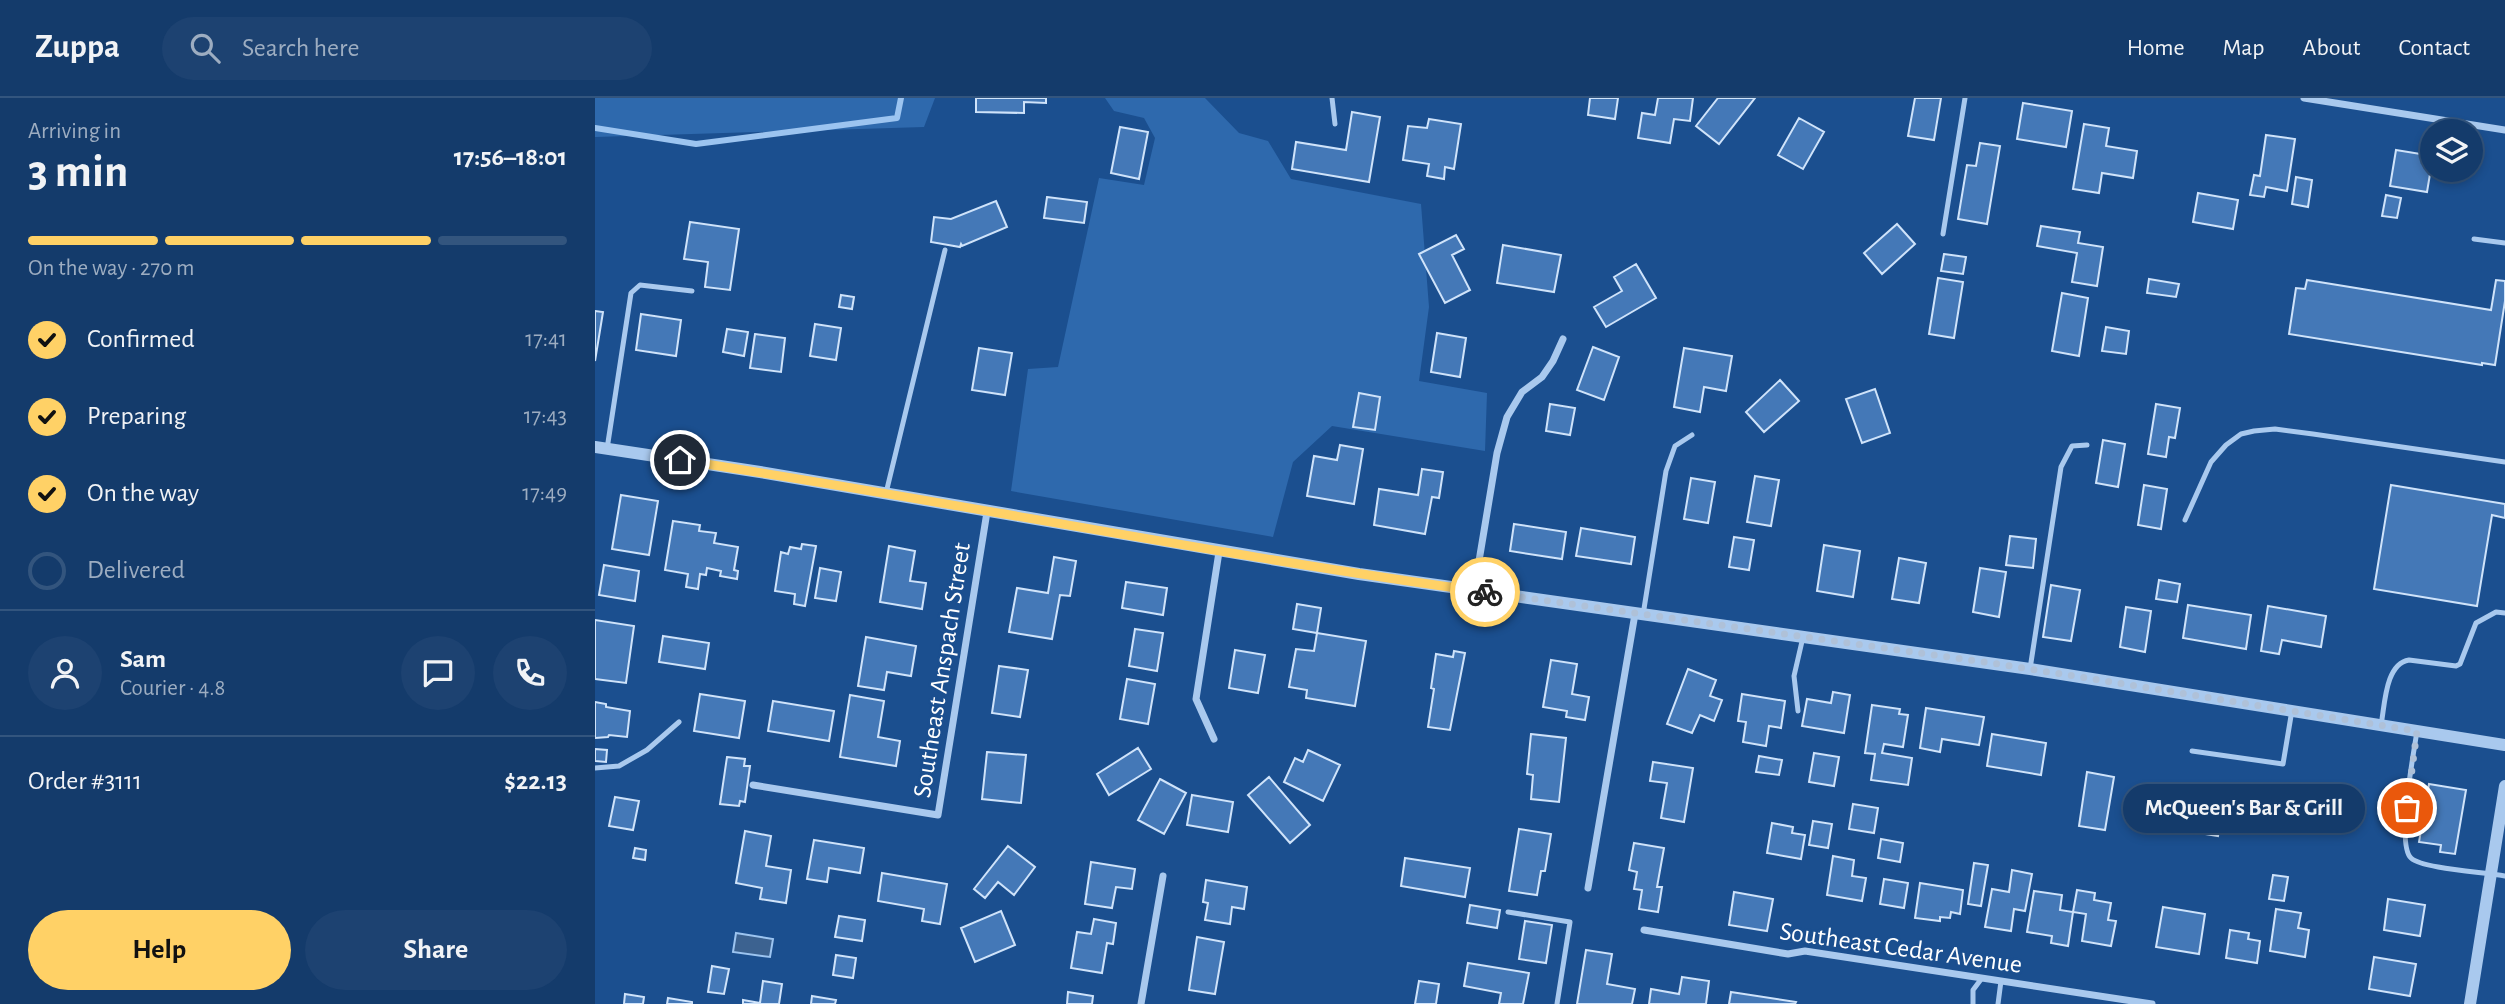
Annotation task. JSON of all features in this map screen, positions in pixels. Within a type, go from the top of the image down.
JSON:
[{"type":"street","points":[[2304,98],[2505,130]]},
{"type":"street","points":[[1474,591],[1497,453],[1507,417],[1522,392],[1542,377],[1563,339]]},
{"type":"street","points":[[601,448],[886,493],[1219,552],[1474,591],[2030,669],[2505,745]]},
{"type":"street","name":"Southeast Anspach Street","points":[[753,785],[938,815],[987,512]]},
{"type":"street","points":[[1214,739],[1196,699],[1219,552]]},
{"type":"street","points":[[1588,888],[1639,614]]},
{"type":"street","points":[[2470,1004],[2505,786]]},
{"type":"street","points":[[1141,1004],[1163,876]]},
{"type":"street","name":"Southeast Cedar Avenue","points":[[1644,930],[1788,954],[1805,951],[2152,1004]]},
{"type":"lane","points":[[1332,98],[1335,124]]},
{"type":"lane","points":[[1943,234],[1965,98]]},
{"type":"lane","points":[[2473,239],[2505,243]]},
{"type":"lane","points":[[886,493],[945,250]]},
{"type":"lane","points":[[601,448],[631,293],[640,285],[692,291]]},
{"type":"lane","points":[[2185,520],[2211,462],[2226,445],[2254,430],[2275,429],[2505,462]]},
{"type":"lane","points":[[1639,614],[1666,471],[1675,446],[1692,435]]},
{"type":"lane","points":[[2030,669],[2061,467],[2072,446],[2087,445]]},
{"type":"lane","points":[[2381,725],[2393,669],[2402,661],[2409,660],[2456,666],[2460,664],[2476,623],[2496,612],[2505,614]]},
{"type":"lane","points":[[1798,711],[1794,676],[1803,637]]},
{"type":"lane","points":[[2192,751],[2283,764],[2292,710]]},
{"type":"lane","points":[[595,768],[619,766],[647,750],[679,722]]},
{"type":"lane","points":[[2417,731],[2404,832],[2407,852],[2412,859],[2424,864],[2505,876]]},
{"type":"lane","points":[[1508,912],[1570,922],[1557,1004]]},
{"type":"lane","points":[[1973,1004],[1973,990],[1982,978]]},
{"type":"lane","points":[[1998,1004],[2001,981]]},
{"type":"shaded area","points":[[595,98],[935,98],[924,127],[595,137]]},
{"type":"shaded area","points":[[1105,98],[1205,98],[1239,133],[1268,141],[1291,179],[1421,204],[1429,307],[1419,381],[1487,393],[1485,451],[1332,426],[1293,462],[1273,537],[1011,491],[1028,369],[1058,367],[1099,178],[1144,185],[1155,138],[1144,118],[1114,111]]},
{"type":"shaded area","points":[[736,933],[773,939],[770,957],[733,952]]},
{"type":"building","points":[[976,98],[1046,98],[1046,103],[1024,102],[1024,113],[976,112]]},
{"type":"building","points":[[1590,98],[1618,98],[1615,119],[1588,115]]},
{"type":"building","points":[[1658,98],[1693,98],[1690,121],[1674,119],[1670,143],[1638,138],[1642,113],[1655,115]]},
{"type":"building","points":[[1718,98],[1755,98],[1719,144],[1696,126]]},
{"type":"building","points":[[1915,98],[1941,98],[1934,140],[1908,136]]},
{"type":"building","points":[[2023,103],[2072,111],[2066,147],[2017,139]]},
{"type":"building","points":[[1352,112],[1380,117],[1369,182],[1292,169],[1296,142],[1346,150]]},
{"type":"building","points":[[1799,118],[1824,132],[1803,169],[1778,155]]},
{"type":"building","points":[[1429,119],[1461,124],[1454,169],[1445,167],[1444,179],[1427,176],[1429,164],[1403,160],[1408,126],[1427,128]]},
{"type":"building","points":[[2084,124],[2109,128],[2106,146],[2137,151],[2133,178],[2102,173],[2099,193],[2073,189]]},
{"type":"building","points":[[1120,127],[1148,132],[1139,179],[1111,173]]},
{"type":"building","points":[[2266,135],[2295,139],[2287,191],[2266,187],[2264,197],[2250,195],[2254,175],[2260,176]]},
{"type":"building","points":[[1980,143],[2000,146],[1987,224],[1958,219],[1967,165],[1976,166]]},
{"type":"building","points":[[2396,150],[2420,154],[2420,182],[2429,182],[2427,192],[2390,186]]},
{"type":"building","points":[[2296,177],[2312,180],[2308,207],[2292,204]]},
{"type":"building","points":[[2198,193],[2238,200],[2233,229],[2193,222]]},
{"type":"building","points":[[2386,195],[2401,198],[2397,218],[2382,216]]},
{"type":"building","points":[[1047,197],[1087,202],[1084,223],[1044,218]]},
{"type":"building","points":[[996,201],[1007,227],[962,246],[961,244],[960,247],[931,242],[934,217],[951,219]]},
{"type":"building","points":[[690,222],[739,229],[730,290],[705,287],[708,262],[684,259]]},
{"type":"building","points":[[1897,224],[1915,244],[1882,274],[1864,253]]},
{"type":"building","points":[[2041,226],[2080,232],[2078,243],[2103,247],[2097,286],[2072,282],[2077,253],[2037,246]]},
{"type":"building","points":[[1456,235],[1464,249],[1452,255],[1470,290],[1445,303],[1419,254]]},
{"type":"building","points":[[1503,245],[1561,255],[1554,292],[1497,283]]},
{"type":"building","points":[[1944,254],[1966,257],[1963,274],[1941,271]]},
{"type":"building","points":[[1636,264],[1656,298],[1606,327],[1594,307],[1622,291],[1614,277]]},
{"type":"building","points":[[1938,278],[1963,282],[1954,338],[1929,334]]},
{"type":"building","points":[[2149,279],[2179,284],[2176,297],[2147,293]]},
{"type":"building","points":[[2307,280],[2491,310],[2496,280],[2505,281],[2505,301],[2495,365],[2289,334],[2296,288],[2305,289]]},
{"type":"building","points":[[2062,293],[2088,298],[2079,356],[2052,351]]},
{"type":"building","points":[[841,295],[854,297],[852,309],[839,307]]},
{"type":"building","points":[[595,311],[603,312],[595,361]]},
{"type":"building","points":[[641,314],[681,320],[676,356],[636,350]]},
{"type":"building","points":[[815,324],[841,328],[836,360],[810,356]]},
{"type":"building","points":[[2106,327],[2129,331],[2126,354],[2102,351]]},
{"type":"building","points":[[727,329],[748,332],[744,356],[723,352]]},
{"type":"building","points":[[1437,333],[1466,338],[1460,377],[1431,372]]},
{"type":"building","points":[[755,334],[785,338],[781,372],[750,368]]},
{"type":"building","points":[[1593,347],[1619,357],[1604,400],[1577,390]]},
{"type":"building","points":[[979,348],[1012,353],[1005,395],[972,390]]},
{"type":"building","points":[[1684,348],[1732,356],[1726,391],[1704,387],[1700,412],[1674,407]]},
{"type":"building","points":[[1780,380],[1799,401],[1764,432],[1746,412]]},
{"type":"building","points":[[1875,389],[1890,433],[1862,443],[1846,399]]},
{"type":"building","points":[[1359,393],[1380,397],[1375,430],[1353,427]]},
{"type":"building","points":[[1550,404],[1575,408],[1570,435],[1546,431]]},
{"type":"building","points":[[2156,404],[2180,408],[2175,438],[2169,437],[2166,457],[2148,454]]},
{"type":"building","points":[[2103,440],[2125,444],[2118,487],[2096,483]]},
{"type":"building","points":[[1340,445],[1363,449],[1354,504],[1307,496],[1314,456],[1337,460]]},
{"type":"building","points":[[1422,469],[1443,472],[1439,498],[1432,497],[1425,534],[1374,525],[1379,489],[1418,495]]},
{"type":"building","points":[[1755,476],[1779,480],[1771,526],[1747,522]]},
{"type":"building","points":[[1691,478],[1715,482],[1708,523],[1684,519]]},
{"type":"building","points":[[2144,485],[2167,489],[2161,529],[2138,525]]},
{"type":"building","points":[[2391,485],[2505,504],[2505,518],[2492,515],[2477,606],[2374,589]]},
{"type":"building","points":[[621,495],[658,501],[649,555],[612,549]]},
{"type":"building","points":[[673,521],[700,525],[699,531],[716,533],[714,543],[738,547],[734,570],[738,571],[737,579],[720,576],[721,571],[707,568],[706,575],[700,574],[698,589],[686,587],[688,574],[665,570]]},
{"type":"building","points":[[1514,524],[1566,532],[1562,559],[1510,551]]},
{"type":"building","points":[[1581,528],[1635,537],[1631,564],[1576,556]]},
{"type":"building","points":[[2010,536],[2036,539],[2033,568],[2006,565]]},
{"type":"building","points":[[1734,537],[1754,540],[1749,570],[1729,567]]},
{"type":"building","points":[[802,544],[816,546],[805,606],[794,604],[795,594],[775,591],[781,552],[788,554],[790,547],[801,549]]},
{"type":"building","points":[[1824,545],[1860,551],[1853,597],[1817,591]]},
{"type":"building","points":[[889,546],[915,551],[910,581],[926,583],[922,609],[880,602]]},
{"type":"building","points":[[1054,557],[1076,561],[1070,596],[1060,595],[1052,639],[1009,632],[1017,588],[1048,593]]},
{"type":"building","points":[[1899,558],[1926,563],[1919,603],[1892,599]]},
{"type":"building","points":[[604,565],[639,571],[635,601],[599,595]]},
{"type":"building","points":[[820,568],[841,572],[836,601],[815,598]]},
{"type":"building","points":[[1980,568],[2006,572],[1999,617],[1973,612]]},
{"type":"building","points":[[2159,580],[2180,584],[2177,602],[2156,599]]},
{"type":"building","points":[[1126,582],[1167,588],[1163,615],[1122,608]]},
{"type":"building","points":[[2051,585],[2080,590],[2071,641],[2043,637]]},
{"type":"building","points":[[1297,604],[1321,608],[1317,633],[1293,629]]},
{"type":"building","points":[[2188,605],[2251,615],[2246,649],[2183,638]]},
{"type":"building","points":[[2268,606],[2326,616],[2321,647],[2282,640],[2279,654],[2261,651]]},
{"type":"building","points":[[2126,607],[2151,611],[2145,652],[2120,647]]},
{"type":"building","points":[[595,620],[634,626],[626,683],[595,679]]},
{"type":"building","points":[[1135,629],[1163,633],[1157,671],[1129,666]]},
{"type":"building","points":[[1317,633],[1366,641],[1355,706],[1306,698],[1307,690],[1289,687],[1296,649],[1314,651]]},
{"type":"building","points":[[663,636],[709,643],[705,669],[659,662]]},
{"type":"building","points":[[866,637],[916,646],[911,676],[887,672],[884,690],[858,686]]},
{"type":"building","points":[[1235,650],[1265,655],[1258,693],[1229,688]]},
{"type":"building","points":[[1454,651],[1465,653],[1450,730],[1428,727],[1436,654],[1453,657]]},
{"type":"building","points":[[1551,660],[1577,664],[1572,694],[1589,697],[1585,720],[1566,717],[1567,711],[1543,707]]},
{"type":"building","points":[[999,666],[1028,670],[1020,717],[992,713]]},
{"type":"building","points":[[1688,669],[1716,680],[1710,696],[1722,700],[1714,721],[1700,715],[1692,733],[1667,724]]},
{"type":"building","points":[[1127,679],[1155,684],[1148,724],[1120,719]]},
{"type":"building","points":[[1833,692],[1850,695],[1844,733],[1802,726],[1807,699],[1831,703]]},
{"type":"building","points":[[700,694],[745,701],[739,738],[694,731]]},
{"type":"building","points":[[1742,694],[1785,701],[1781,728],[1769,726],[1766,746],[1743,742],[1746,722],[1738,721]]},
{"type":"building","points":[[850,695],[884,701],[878,737],[900,741],[896,766],[840,757]]},
{"type":"building","points":[[773,701],[834,711],[829,741],[768,731]]},
{"type":"building","points":[[595,702],[606,704],[606,707],[630,711],[627,737],[609,735],[595,738]]},
{"type":"building","points":[[1872,705],[1900,709],[1899,714],[1908,715],[1903,747],[1884,744],[1882,753],[1912,758],[1908,785],[1871,780],[1875,754],[1865,753]]},
{"type":"building","points":[[1926,708],[1984,717],[1979,745],[1942,739],[1940,752],[1920,748]]},
{"type":"building","points":[[1531,734],[1566,738],[1559,802],[1531,799],[1533,775],[1527,774]]},
{"type":"building","points":[[1992,734],[2046,743],[2041,775],[1987,766]]},
{"type":"building","points":[[1138,748],[1151,769],[1109,795],[1097,774]]},
{"type":"building","points":[[595,749],[607,750],[606,762],[595,761]]},
{"type":"building","points":[[1308,750],[1340,765],[1323,801],[1284,782],[1295,758],[1303,762]]},
{"type":"building","points":[[987,752],[1026,755],[1021,803],[982,799]]},
{"type":"building","points":[[1814,753],[1839,757],[1834,786],[1809,782]]},
{"type":"building","points":[[1759,756],[1782,760],[1779,775],[1756,772]]},
{"type":"building","points":[[727,757],[745,759],[744,766],[750,766],[745,802],[740,801],[739,806],[720,804]]},
{"type":"building","points":[[1653,762],[1693,768],[1684,822],[1661,818],[1667,783],[1650,781]]},
{"type":"building","points":[[2087,772],[2114,777],[2105,830],[2079,826]]},
{"type":"building","points":[[1269,777],[1310,825],[1290,843],[1248,795]]},
{"type":"building","points":[[1160,779],[1186,793],[1164,834],[1138,820]]},
{"type":"building","points":[[2429,784],[2466,790],[2455,854],[2440,852],[2441,845],[2419,842]]},
{"type":"building","points":[[2167,790],[2224,799],[2218,836],[2162,827]]},
{"type":"building","points":[[1192,795],[1233,802],[1228,832],[1187,825]]},
{"type":"building","points":[[615,797],[639,801],[633,830],[609,826]]},
{"type":"building","points":[[1853,804],[1878,808],[1874,833],[1849,829]]},
{"type":"building","points":[[1813,821],[1832,824],[1828,848],[1809,845]]},
{"type":"building","points":[[1772,823],[1793,827],[1792,833],[1805,835],[1801,859],[1767,853]]},
{"type":"building","points":[[1519,829],[1551,834],[1545,871],[1541,871],[1537,895],[1509,891]]},
{"type":"building","points":[[745,831],[771,836],[766,866],[791,870],[786,903],[760,899],[762,888],[736,883]]},
{"type":"building","points":[[1881,839],[1903,843],[1900,862],[1878,858]]},
{"type":"building","points":[[814,840],[864,848],[860,873],[829,868],[827,882],[807,879]]},
{"type":"building","points":[[1634,843],[1664,848],[1657,887],[1662,887],[1658,912],[1639,909],[1642,890],[1634,889],[1637,872],[1629,870]]},
{"type":"building","points":[[1008,846],[1035,867],[1014,895],[998,882],[985,898],[974,889]]},
{"type":"building","points":[[635,848],[646,850],[645,860],[633,858]]},
{"type":"building","points":[[1833,856],[1854,860],[1852,876],[1866,878],[1862,901],[1827,895]]},
{"type":"building","points":[[1405,858],[1470,868],[1465,897],[1401,886]]},
{"type":"building","points":[[1091,862],[1135,869],[1132,889],[1116,887],[1112,908],[1085,904]]},
{"type":"building","points":[[1974,863],[1988,865],[1981,906],[1968,904]]},
{"type":"building","points":[[2012,870],[2032,874],[2025,911],[2014,909],[2011,931],[1985,927],[1992,889],[2009,892]]},
{"type":"building","points":[[882,873],[947,884],[940,924],[922,921],[924,909],[878,901]]},
{"type":"building","points":[[2273,875],[2288,877],[2284,901],[2269,899]]},
{"type":"building","points":[[1884,879],[1908,883],[1904,908],[1880,904]]},
{"type":"building","points":[[1206,880],[1247,887],[1244,909],[1232,907],[1230,924],[1205,920],[1208,903],[1203,902]]},
{"type":"building","points":[[1920,883],[1963,890],[1960,914],[1951,912],[1950,918],[1940,917],[1940,921],[1915,918]]},
{"type":"building","points":[[2077,890],[2095,893],[2094,900],[2111,903],[2108,920],[2116,921],[2111,946],[2082,941],[2086,914],[2073,912]]},
{"type":"building","points":[[2034,891],[2062,895],[2060,910],[2073,912],[2068,946],[2051,943],[2052,936],[2027,932]]},
{"type":"building","points":[[1734,892],[1773,899],[1767,931],[1729,925]]},
{"type":"building","points":[[2388,899],[2425,905],[2420,936],[2384,930]]},
{"type":"building","points":[[1470,905],[1500,910],[1497,928],[1467,923]]},
{"type":"building","points":[[2163,907],[2205,914],[2199,954],[2156,947]]},
{"type":"building","points":[[2276,909],[2301,913],[2298,928],[2309,930],[2305,957],[2270,951]]},
{"type":"building","points":[[1001,911],[1015,945],[975,962],[961,928]]},
{"type":"building","points":[[839,916],[865,920],[862,941],[835,937]]},
{"type":"building","points":[[1094,919],[1116,923],[1113,944],[1107,943],[1102,973],[1071,968],[1077,932],[1091,934]]},
{"type":"building","points":[[1525,921],[1552,925],[1546,963],[1519,959]]},
{"type":"building","points":[[2230,930],[2249,933],[2248,939],[2260,941],[2257,963],[2226,958]]},
{"type":"building","points":[[1197,937],[1224,942],[1215,994],[1189,990]]},
{"type":"building","points":[[1586,950],[1612,954],[1607,984],[1635,989],[1632,1004],[1577,1004]]},
{"type":"building","points":[[836,955],[856,958],[853,978],[833,975]]},
{"type":"building","points":[[2374,957],[2416,964],[2410,996],[2369,989]]},
{"type":"building","points":[[1468,963],[1529,973],[1523,1004],[1499,1004],[1501,993],[1464,986]]},
{"type":"building","points":[[712,966],[729,969],[724,994],[708,992]]},
{"type":"building","points":[[1682,977],[1709,981],[1706,1004],[1649,1004],[1651,989],[1679,994]]},
{"type":"building","points":[[763,981],[782,984],[779,1004],[743,1004],[743,1000],[760,1003]]},
{"type":"building","points":[[1419,981],[1439,984],[1436,1004],[1415,1004]]},
{"type":"building","points":[[1068,992],[1093,996],[1092,1004],[1067,1004]]},
{"type":"building","points":[[1731,992],[1796,1002],[1729,1004]]},
{"type":"building","points":[[625,994],[644,997],[643,1004],[624,1004]]},
{"type":"building","points":[[812,996],[836,1000],[835,1004],[811,1004]]},
{"type":"building","points":[[668,998],[692,1002],[692,1004],[667,1004]]},
{"type":"waterway","points":[[595,128],[696,144],[897,118],[901,98]]},
{"type":"way so far","points":[[1485,592],[2005,665],[2417,731],[2407,808]]},
{"type":"place","name":"McQueen's Bar & Grill","points":[[2407,808]]},
{"type":"route","points":[[680,460],[875,491],[1219,552],[1485,592]]}]
